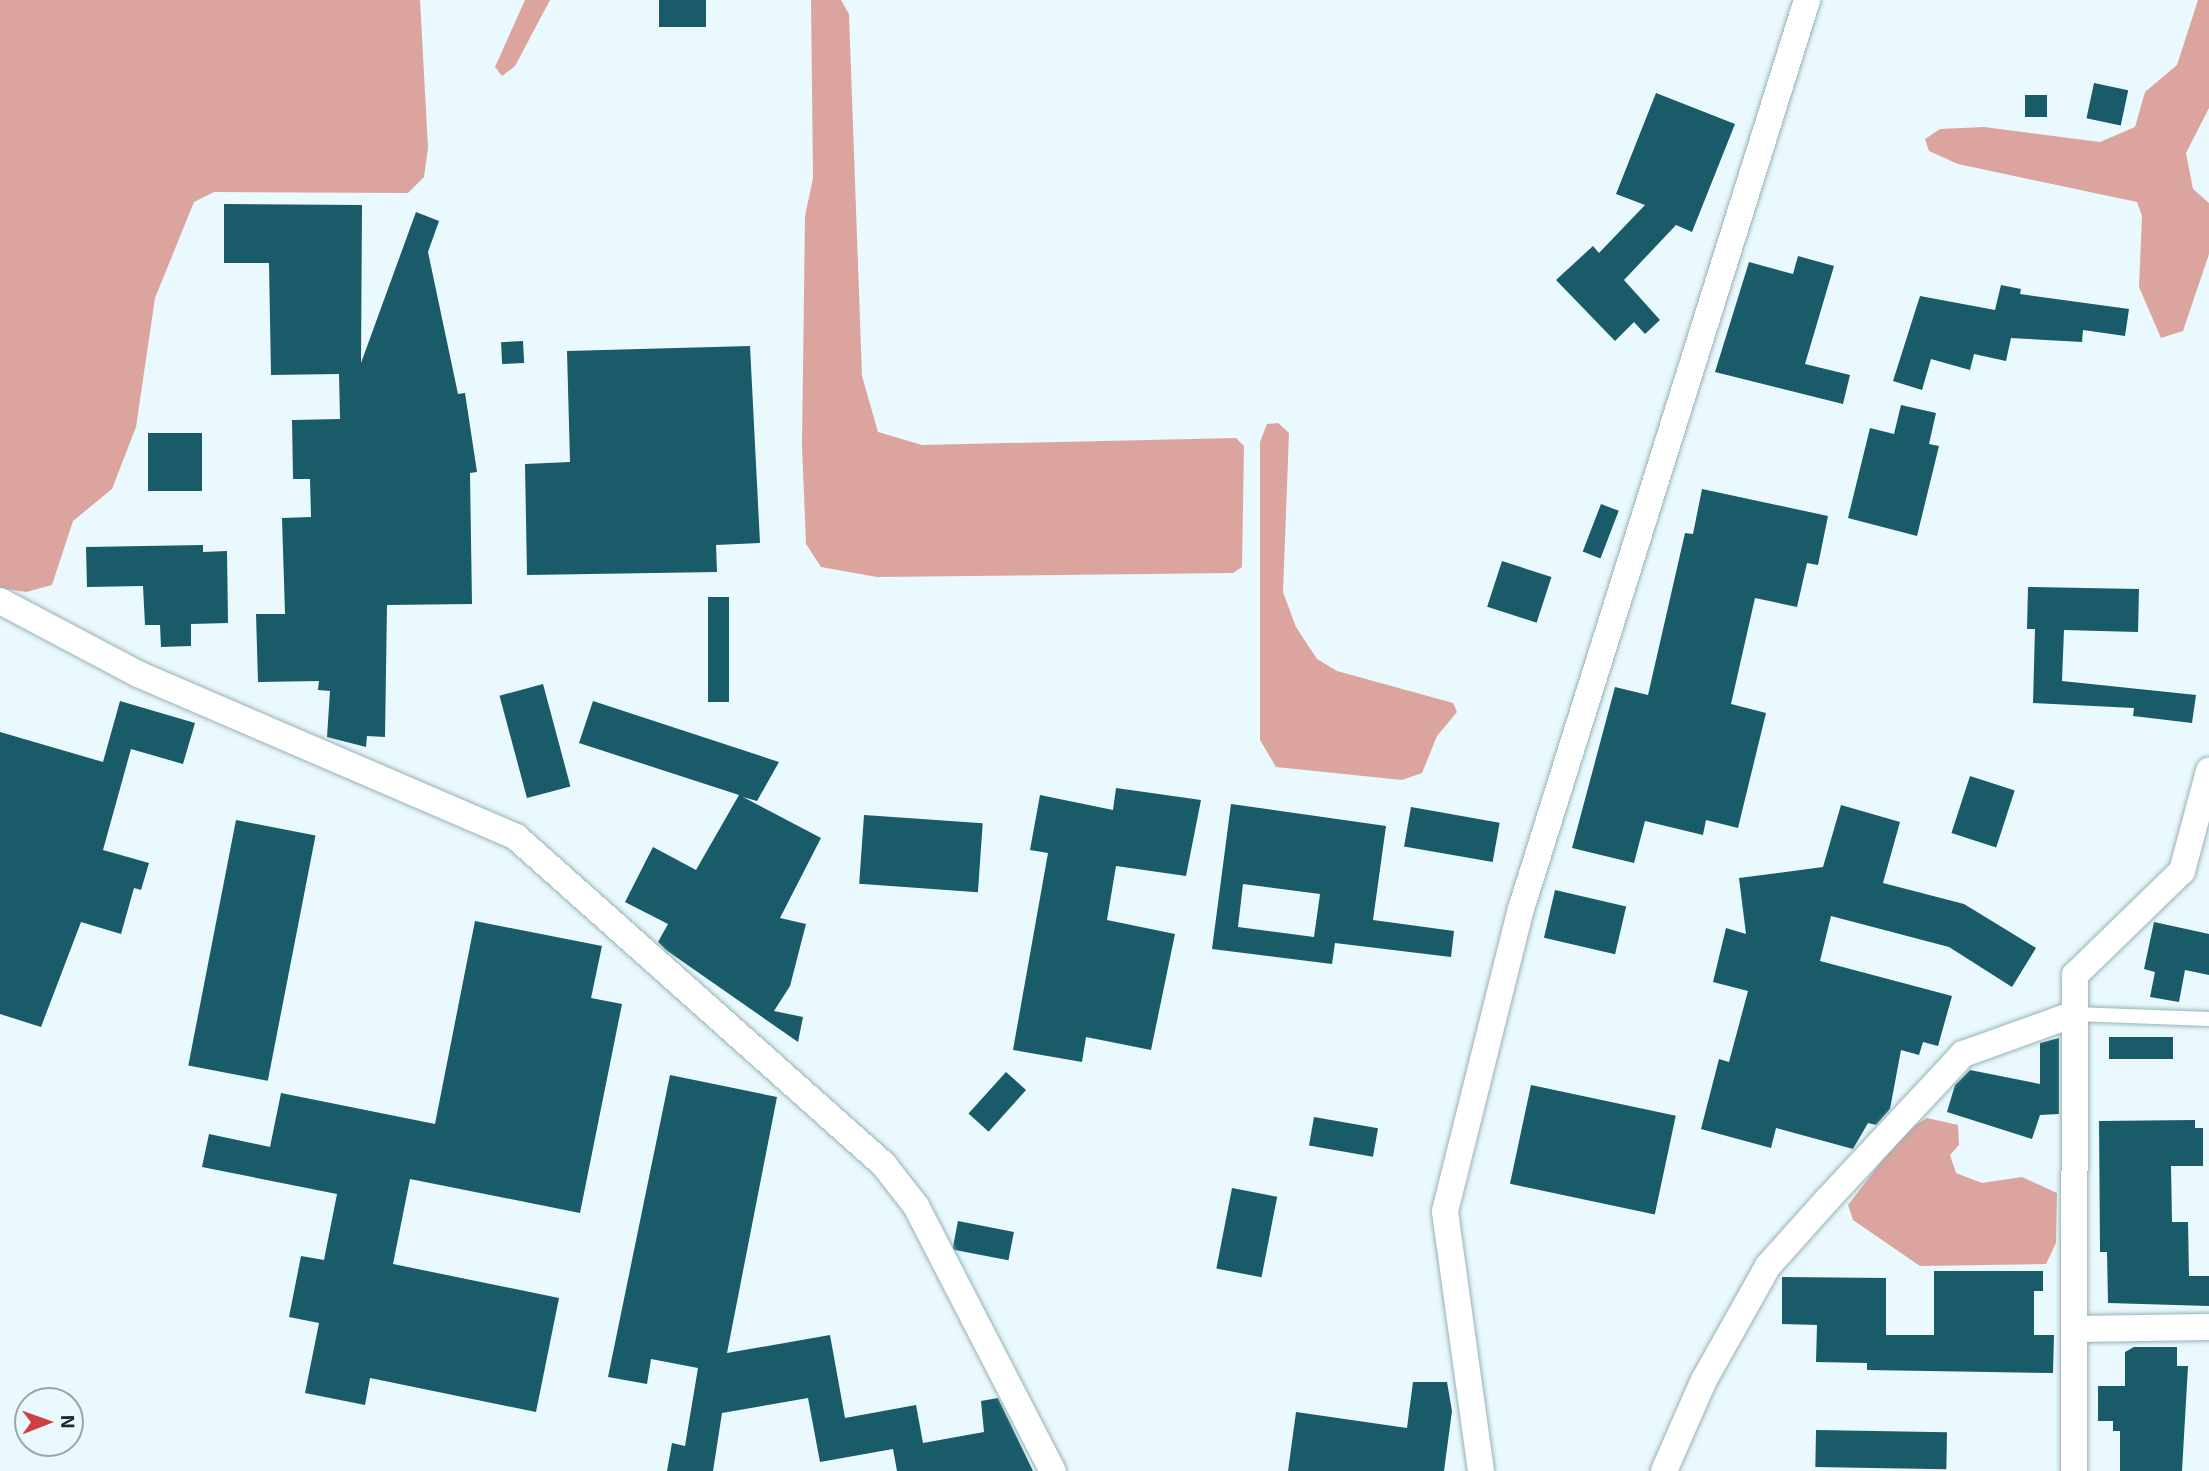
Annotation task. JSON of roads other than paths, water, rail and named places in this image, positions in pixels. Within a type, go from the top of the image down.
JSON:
[{"type":"street","points":[[1481,1471],[1458,1328],[1448,1198],[1528,886],[1807,0]]},
{"type":"street","points":[[0,601],[138,674],[516,837],[884,1165],[916,1206],[1053,1471]]},
{"type":"street","points":[[2074,1471],[2075,975],[2182,871],[2209,771]]},
{"type":"street","points":[[1664,1471],[1704,1380],[1768,1266],[1827,1200],[1963,1054],[2074,1014]]},
{"type":"street","points":[[2075,1329],[2209,1327]]},
{"type":"lane","points":[[2074,1014],[2209,1019]]}]
